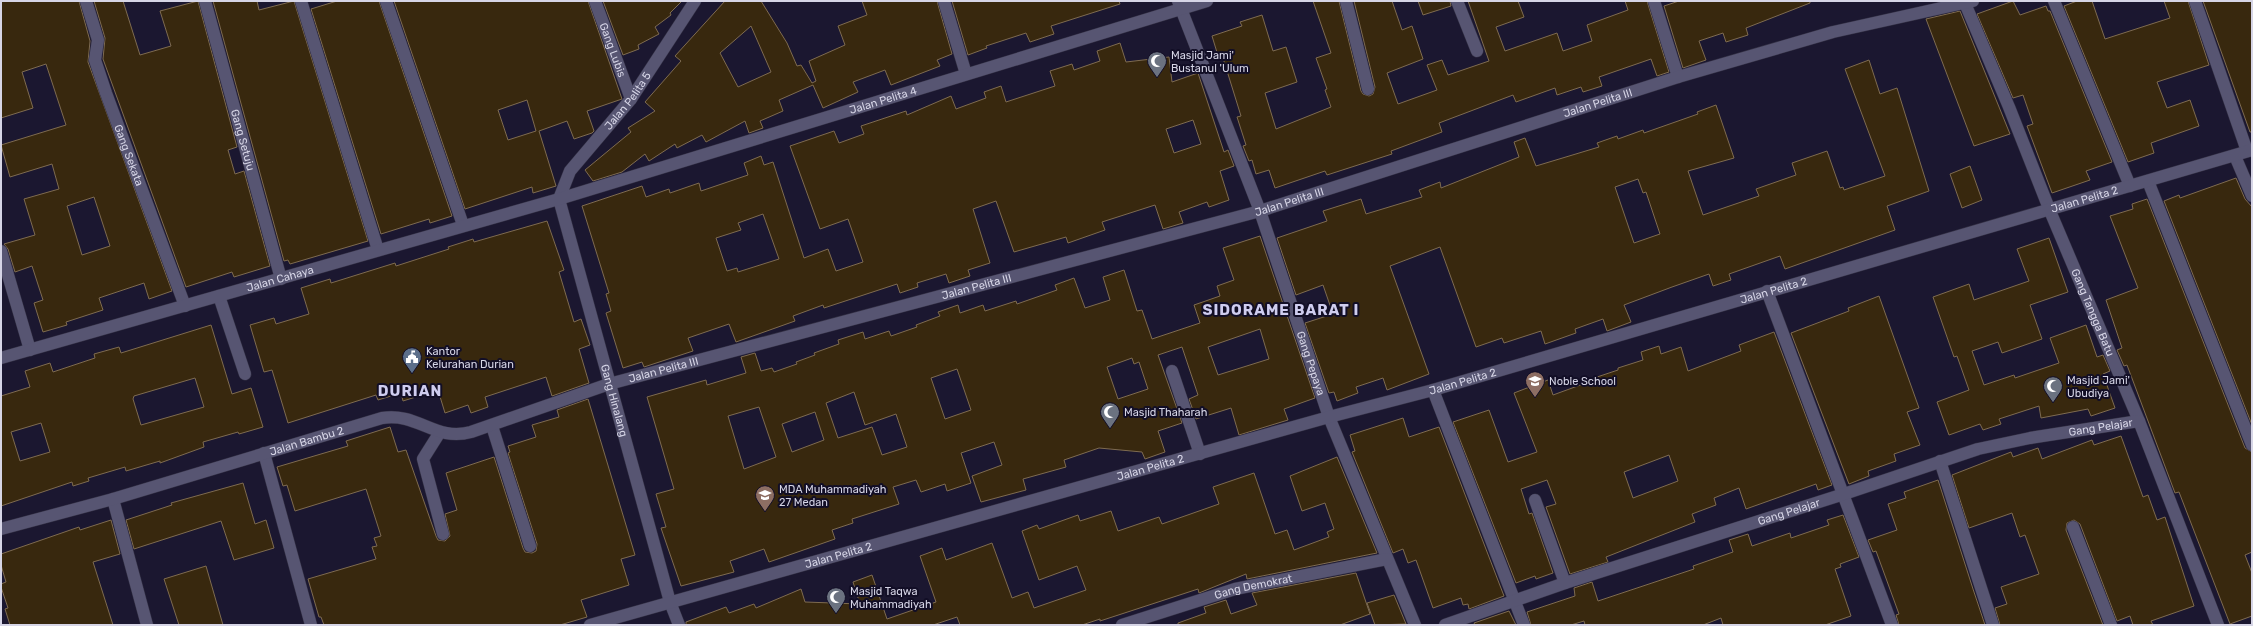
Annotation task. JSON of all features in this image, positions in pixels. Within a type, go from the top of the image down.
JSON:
[{"type":"street","name":"Gang Sekata","points":[[86,1],[98,40],[95,60],[185,306]]},
{"type":"street","name":"Gang Setuju","points":[[205,1],[281,279]]},
{"type":"street","points":[[301,1],[378,250]]},
{"type":"street","points":[[386,1],[463,225]]},
{"type":"street","name":"Gang Lubis","points":[[595,1],[631,99]]},
{"type":"street","name":"Jalan Pelita 5","points":[[559,199],[570,171],[631,99],[695,1]]},
{"type":"street","points":[[944,1],[966,74]]},
{"type":"street","name":"Jalan Pelita 4","points":[[559,199],[966,74],[1179,5],[1207,1]]},
{"type":"street","points":[[1346,1],[1368,89]]},
{"type":"street","points":[[1457,1],[1478,50]]},
{"type":"street","points":[[1654,1],[1678,77]]},
{"type":"street","points":[[2054,1],[2130,186]]},
{"type":"street","points":[[2195,1],[2245,152],[2252,196]]},
{"type":"street","name":"Jalan Pelita III","points":[[608,384],[1260,211],[1678,77],[1833,32],[1968,2]]},
{"type":"street","name":"Gang Tangga Batu","points":[[1968,2],[2050,211],[2139,421],[2218,625]]},
{"type":"street","name":"Gang Pepaya","points":[[1179,5],[1260,211],[1329,417],[1415,625]]},
{"type":"street","name":"Jalan Pelita 2","points":[[590,625],[1329,417],[1433,390],[1767,291],[2050,211],[2245,152]]},
{"type":"street","points":[[2148,181],[2252,445]]},
{"type":"street","name":"Jalan Cahaya","points":[[1,358],[281,279],[463,225],[559,199]]},
{"type":"street","name":"Gang Hinalang","points":[[559,199],[608,384],[670,602],[678,625]]},
{"type":"street","points":[[1,251],[30,350]]},
{"type":"street","points":[[1767,291],[1892,625]]},
{"type":"street","points":[[219,296],[245,374]]},
{"type":"street","points":[[1172,371],[1200,454]]},
{"type":"street","name":"Jalan Bambu 2","points":[[1,529],[113,499],[391,416],[404,417],[440,432],[463,434],[492,426],[608,384]]},
{"type":"street","points":[[1433,390],[1524,625]]},
{"type":"street","name":"Gang Pelajar","points":[[1445,625],[1565,583],[1844,494],[1978,449],[2030,438],[2139,421]]},
{"type":"street","points":[[492,426],[530,546]]},
{"type":"street","points":[[440,432],[423,459],[443,534]]},
{"type":"street","points":[[264,453],[311,625]]},
{"type":"street","points":[[1940,461],[1993,625]]},
{"type":"street","points":[[113,499],[147,625]]},
{"type":"street","points":[[1535,500],[1565,583]]},
{"type":"street","points":[[2073,527],[2111,625]]},
{"type":"street","name":"Gang Demokrat","points":[[1122,625],[1235,589],[1387,559]]},
{"type":"building","points":[[1,1],[79,1],[90,41],[88,62],[172,291],[149,299],[144,283],[99,298],[103,310],[66,322],[67,325],[43,332],[34,303],[43,300],[32,266],[15,272],[8,249],[4,244],[35,235],[24,199],[59,189],[52,164],[10,177],[1,145],[66,125],[46,64],[22,72],[33,108],[1,118]],"holes":[[[94,197],[110,246],[82,255],[67,206]]]},
{"type":"building","points":[[94,1],[123,1],[140,55],[171,46],[160,11],[198,1],[237,147],[228,150],[235,174],[244,171],[270,266],[234,277],[232,272],[186,287],[103,59],[105,38]]},
{"type":"building","points":[[213,1],[257,1],[259,10],[294,1],[368,241],[290,264],[288,260],[284,261]]},
{"type":"building","points":[[337,1],[379,1],[452,216],[430,223],[429,219],[381,234],[311,9]]},
{"type":"building","points":[[394,1],[588,1],[622,99],[587,111],[594,131],[592,133],[574,139],[567,121],[539,131],[556,186],[533,193],[532,187],[465,209]],"holes":[[[527,100],[536,131],[508,140],[498,110]]]},
{"type":"building","points":[[603,1],[682,1],[670,13],[671,15],[655,27],[659,34],[638,45],[639,49],[623,55]]},
{"type":"building","points":[[725,1],[761,1],[787,43],[797,66],[801,65],[812,83],[816,81],[809,61],[845,45],[838,26],[867,15],[862,1],[937,1],[952,54],[937,60],[940,66],[891,85],[885,70],[853,82],[858,92],[823,108],[813,85],[779,100],[783,111],[760,121],[763,128],[749,133],[745,121],[706,142],[702,135],[677,148],[675,144],[649,161],[645,154],[622,172],[593,181],[585,170],[631,132],[628,128],[655,111],[645,102],[681,61],[675,56]],"holes":[[[751,26],[771,72],[738,87],[720,53]]]},
{"type":"building","points":[[952,1],[1119,1],[1120,4],[1051,26],[1054,34],[1030,42],[1026,33],[986,46],[987,48],[968,55]]},
{"type":"building","points":[[1313,1],[1339,1],[1361,91],[1363,94],[1369,96],[1373,94],[1375,87],[1354,1],[1392,1],[1402,30],[1412,26],[1423,59],[1387,73],[1398,104],[1437,90],[1427,65],[1442,60],[1448,75],[1489,61],[1468,1],[1518,1],[1524,17],[1496,27],[1505,51],[1557,33],[1563,51],[1592,41],[1587,25],[1628,10],[1625,1],[1647,1],[1669,72],[1657,76],[1651,59],[1599,77],[1602,86],[1583,92],[1581,87],[1557,95],[1555,88],[1516,102],[1513,95],[1439,123],[1442,132],[1391,151],[1392,154],[1327,175],[1325,171],[1275,188],[1269,170],[1256,174],[1252,160],[1249,161],[1243,146],[1246,145],[1237,117],[1241,116],[1223,58],[1219,59],[1212,36],[1242,26],[1240,22],[1262,15],[1273,51],[1286,47],[1297,82],[1265,93],[1276,129],[1331,107],[1325,90],[1327,89],[1316,58],[1331,53]]},
{"type":"building","points":[[1418,1],[1450,1],[1451,6],[1423,15]]},
{"type":"building","points":[[1679,1],[1810,1],[1810,3],[1746,28],[1748,35],[1726,42],[1723,33],[1699,41],[1706,60],[1683,68],[1664,6]]},
{"type":"building","points":[[2013,1],[2020,15],[2046,6],[2048,11],[2050,11],[2112,162],[2086,171],[2090,180],[2052,193],[2027,126],[2033,124],[2023,95],[2013,98],[1977,14]]},
{"type":"building","points":[[2077,1],[2092,1],[2105,39],[2170,18],[2164,1],[2188,1],[2209,65],[2157,82],[2167,108],[2190,100],[2199,126],[2151,143],[2154,153],[2128,162],[2064,6]]},
{"type":"building","points":[[2203,1],[2252,1],[2252,132],[2250,132]]},
{"type":"building","points":[[1960,11],[2010,134],[1974,146],[1926,19]]},
{"type":"building","points":[[1120,43],[1126,62],[1169,57],[1172,82],[1198,73],[1224,152],[1228,150],[1234,166],[1220,171],[1229,200],[1209,207],[1207,202],[1179,212],[1183,223],[1163,229],[1155,205],[1102,222],[1105,230],[1068,243],[1066,237],[1014,252],[996,201],[973,209],[990,263],[968,270],[970,276],[949,283],[946,274],[917,283],[918,287],[900,293],[897,284],[824,308],[823,305],[793,316],[795,321],[736,342],[729,324],[688,338],[693,351],[644,367],[642,362],[623,368],[606,313],[611,311],[606,294],[609,293],[582,206],[642,186],[646,197],[669,189],[670,193],[699,183],[701,191],[748,175],[744,163],[761,156],[764,165],[773,162],[804,258],[828,249],[836,271],[863,262],[848,219],[820,229],[790,146],[834,131],[839,143],[864,134],[861,126],[906,111],[907,115],[951,96],[956,109],[986,98],[984,92],[1001,86],[1006,102],[1055,86],[1050,71],[1072,64],[1074,70],[1100,61],[1097,51]],"holes":[[[1193,120],[1201,144],[1174,153],[1166,129]],[[763,214],[779,259],[738,272],[737,268],[727,271],[716,238],[741,230],[738,223]]]},
{"type":"building","points":[[1869,60],[1880,94],[1897,88],[1929,191],[1887,206],[1895,230],[1785,269],[1780,256],[1729,274],[1731,280],[1713,286],[1709,274],[1624,305],[1631,322],[1607,331],[1603,319],[1575,329],[1576,333],[1545,344],[1541,331],[1504,343],[1502,338],[1476,347],[1440,247],[1390,266],[1429,374],[1387,390],[1383,378],[1356,387],[1358,393],[1337,401],[1334,392],[1329,393],[1305,323],[1333,314],[1323,285],[1296,295],[1277,238],[1327,221],[1323,211],[1361,199],[1366,214],[1422,197],[1419,190],[1440,182],[1441,188],[1519,157],[1514,142],[1525,138],[1536,166],[1599,147],[1597,143],[1617,136],[1618,139],[1643,130],[1644,133],[1698,114],[1697,112],[1716,105],[1734,158],[1688,171],[1703,215],[1759,196],[1756,189],[1796,175],[1792,163],[1827,151],[1840,188],[1843,187],[1844,190],[1885,176],[1845,69]],"holes":[[[1638,179],[1643,193],[1646,192],[1660,234],[1634,243],[1615,187]]]},
{"type":"building","points":[[1970,166],[1982,200],[1962,208],[1950,174]]},
{"type":"building","points":[[2236,178],[2245,199],[2252,207],[2252,425],[2164,201],[2179,195],[2180,198]]},
{"type":"building","points":[[2147,199],[2245,448],[2252,452],[2252,552],[2245,555],[2252,573],[2252,616],[2230,624],[2179,492],[2175,493],[2127,365],[2124,366],[2117,350],[2122,348],[2106,300],[2138,288],[2110,216],[2133,209],[2132,204]]},
{"type":"building","points":[[547,221],[564,270],[559,272],[574,322],[581,319],[590,345],[579,349],[589,383],[552,396],[546,377],[485,397],[488,407],[471,413],[468,405],[445,413],[438,390],[403,401],[401,393],[378,400],[376,395],[288,423],[272,370],[264,372],[250,325],[274,318],[276,324],[309,314],[301,288],[330,279],[331,283],[395,263],[396,266],[449,249],[448,247],[473,239],[474,242]]},
{"type":"building","points":[[1260,236],[1315,398],[1284,409],[1288,420],[1239,435],[1231,408],[1196,419],[1189,399],[1198,395],[1182,347],[1158,355],[1182,423],[1158,431],[1165,452],[1145,459],[1142,452],[1099,448],[1064,460],[1066,467],[1023,479],[1026,490],[981,502],[972,476],[1002,465],[994,442],[961,453],[971,483],[947,491],[945,484],[921,492],[916,480],[893,487],[899,504],[852,519],[853,523],[832,530],[835,539],[769,562],[764,549],[730,561],[734,572],[681,586],[661,528],[666,527],[656,494],[674,489],[647,397],[706,380],[707,385],[746,373],[741,357],[755,353],[761,371],[772,368],[774,372],[797,364],[796,362],[815,355],[814,353],[839,344],[838,340],[863,332],[865,339],[889,331],[891,336],[917,327],[916,325],[940,316],[938,312],[958,305],[960,313],[983,305],[985,311],[1016,301],[1017,304],[1057,290],[1055,285],[1074,278],[1085,308],[1110,300],[1103,277],[1124,270],[1137,311],[1142,310],[1152,339],[1200,323],[1194,305],[1220,296],[1217,286],[1234,280],[1223,248]],"holes":[[[1260,329],[1269,359],[1218,375],[1208,347]],[[1132,358],[1134,364],[1139,362],[1148,389],[1118,399],[1107,367]],[[957,369],[971,410],[945,419],[931,378]],[[854,392],[865,425],[896,414],[907,447],[882,455],[872,427],[838,438],[826,403]],[[759,407],[776,457],[744,469],[728,416]],[[815,412],[824,440],[792,452],[782,424]]]},
{"type":"building","points":[[2049,238],[2068,292],[2030,305],[2042,339],[2002,353],[1998,342],[1972,351],[1984,385],[2014,375],[2015,378],[2059,363],[2050,338],[2086,325],[2097,357],[2103,355],[2110,371],[2103,374],[2115,408],[2091,416],[2088,409],[2041,418],[2039,406],[1999,419],[2001,424],[1983,430],[1980,424],[1949,435],[1937,402],[1969,390],[1957,356],[1954,357],[1933,297],[1969,284],[1974,300],[2029,281],[2017,249]]},
{"type":"building","points":[[1879,296],[1919,408],[1907,412],[1920,445],[1894,454],[1896,461],[1868,471],[1869,476],[1849,484],[1791,333],[1849,311],[1848,308]]},
{"type":"building","points":[[211,325],[232,394],[251,388],[263,427],[239,434],[238,432],[203,442],[204,447],[160,463],[160,461],[126,471],[125,467],[88,478],[89,481],[73,486],[72,482],[1,506],[1,396],[30,387],[25,371],[50,363],[53,372],[95,358],[94,354],[119,347],[121,353]],"holes":[[[195,378],[204,407],[141,425],[133,399],[134,396]],[[41,423],[50,452],[20,461],[11,432]]]},
{"type":"building","points":[[1774,332],[1832,485],[1818,490],[1816,484],[1746,509],[1739,488],[1714,498],[1716,505],[1692,514],[1695,522],[1606,557],[1608,562],[1570,574],[1546,507],[1556,504],[1547,480],[1521,489],[1529,514],[1532,513],[1553,573],[1536,579],[1535,576],[1516,583],[1453,422],[1489,410],[1508,462],[1537,452],[1514,393],[1548,380],[1553,395],[1594,380],[1594,378],[1618,370],[1618,368],[1643,360],[1641,352],[1659,346],[1661,354],[1681,347],[1688,371],[1741,351],[1739,345]],"holes":[[[1669,455],[1678,481],[1633,498],[1624,472]]]},
{"type":"building","points":[[588,399],[635,555],[621,559],[629,585],[581,600],[587,617],[560,625],[324,625],[321,617],[319,617],[308,579],[376,559],[372,547],[377,546],[374,538],[381,536],[366,489],[295,511],[287,485],[283,486],[277,467],[348,446],[346,441],[390,427],[398,452],[406,450],[436,536],[438,540],[445,541],[450,536],[445,514],[457,510],[446,473],[494,457],[523,548],[525,552],[532,553],[536,551],[537,544],[508,453],[510,452],[508,446],[536,437],[532,425],[559,417],[557,410]]},
{"type":"building","points":[[1403,418],[1409,437],[1439,427],[1504,596],[1469,609],[1468,604],[1463,605],[1461,598],[1433,608],[1416,560],[1408,563],[1403,549],[1393,553],[1352,452],[1355,451],[1350,435]]},
{"type":"building","points":[[2121,436],[2143,497],[2148,495],[2157,520],[2165,517],[2194,606],[2151,621],[2153,625],[2133,625],[2130,616],[2117,621],[2080,524],[2074,520],[2067,523],[2066,530],[2103,625],[2000,625],[1995,608],[2007,604],[2001,587],[2039,574],[2025,535],[2020,537],[2012,513],[1969,528],[1952,475],[2011,452],[2013,457],[2038,448],[2042,459],[2092,440],[2094,445]]},
{"type":"building","points":[[1337,457],[1377,553],[1247,579],[1246,574],[1199,593],[1198,589],[1100,621],[1100,619],[1082,625],[960,625],[957,617],[933,625],[686,625],[686,622],[726,607],[729,613],[754,604],[756,608],[801,589],[805,602],[860,604],[853,582],[872,575],[887,619],[936,602],[920,556],[942,548],[946,560],[992,543],[1012,598],[1028,592],[1034,608],[1086,590],[1077,566],[1039,580],[1022,531],[1037,525],[1039,529],[1078,515],[1080,521],[1111,511],[1118,531],[1159,517],[1162,524],[1219,504],[1213,487],[1254,473],[1275,534],[1287,530],[1294,550],[1329,537],[1327,532],[1334,529],[1325,503],[1302,511],[1290,476]]},
{"type":"building","points":[[1938,480],[1985,625],[1899,625],[1896,615],[1899,614],[1876,551],[1873,552],[1868,540],[1897,530],[1888,504],[1906,498],[1904,492]]},
{"type":"building","points":[[243,483],[255,524],[266,520],[274,548],[234,560],[221,521],[134,549],[126,520],[172,505],[171,503]]},
{"type":"building","points":[[1843,515],[1859,557],[1840,564],[1841,567],[1835,569],[1851,616],[1825,625],[1723,625],[1721,618],[1703,625],[1585,625],[1584,621],[1571,625],[1531,625],[1527,612],[1575,596],[1574,588],[1592,582],[1598,601],[1694,569],[1693,566],[1733,552],[1729,540],[1748,534],[1752,546],[1790,533],[1791,538],[1829,525],[1827,520]]},
{"type":"building","points":[[111,520],[120,554],[93,562],[113,625],[10,625],[5,609],[8,608],[1,587],[1,584],[6,582],[1,565],[1,554],[79,527],[80,530]]},
{"type":"building","points":[[206,566],[223,625],[179,625],[164,579]]},
{"type":"building","points":[[1356,573],[1370,614],[1340,625],[1178,625],[1178,623],[1206,613],[1204,607],[1226,600],[1231,614],[1257,605],[1252,593]]},
{"type":"building","points":[[1394,595],[1406,624],[1375,625],[1367,603]]},
{"type":"building","points":[[1509,611],[1516,625],[1475,625],[1474,623]]},
{"type":"place","name":"Masjid Jami' Bustanul 'Ulum","points":[[1157,78]]},
{"type":"place","name":"Kantor Kelurahan Durian","points":[[412,374]]},
{"type":"place","name":"Noble School","points":[[1535,398]]},
{"type":"place","name":"Masjid Jami' Ubudiya","points":[[2053,403]]},
{"type":"place","name":"Masjid Thaharah","points":[[1110,429]]},
{"type":"place","name":"MDA Muhammadiyah 27 Medan","points":[[765,512]]},
{"type":"place","name":"Masjid Taqwa Muhammadiyah","points":[[836,614]]},
{"type":"district","name":"SIDORAME BARAT I","points":[[1281,310]]},
{"type":"district","name":"DURIAN","points":[[410,391]]}]
